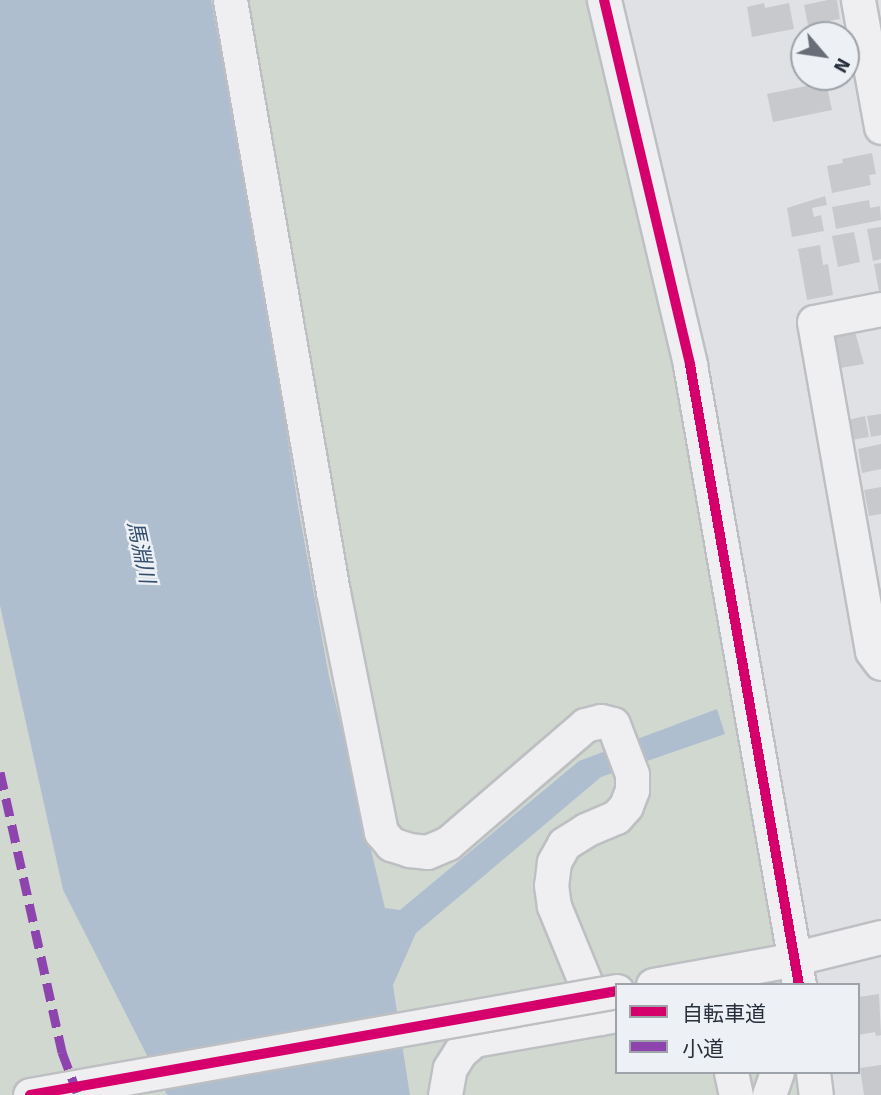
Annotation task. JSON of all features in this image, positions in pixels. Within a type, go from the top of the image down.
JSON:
[{"type":"street","points":[[230,0],[333,592],[381,832],[391,844],[408,850],[427,852],[448,842],[585,725],[601,721],[613,724],[632,774],[632,790],[626,806],[615,817],[564,844],[554,862],[551,885],[554,906],[611,1008]]},
{"type":"street","points":[[604,0],[690,365],[791,968]]},
{"type":"street","points":[[858,0],[881,127]]},
{"type":"street","points":[[881,309],[814,322],[872,651],[881,663]]},
{"type":"street","points":[[669,983],[791,968],[871,939]]},
{"type":"street","points":[[30,1095],[611,1008]]},
{"type":"street","points":[[445,1095],[450,1068],[460,1052],[474,1040],[611,1008]]},
{"type":"street","points":[[731,1074],[736,1095]]},
{"type":"street","points":[[769,1095],[776,1074]]},
{"type":"street","points":[[813,1074],[816,1095]]},
{"type":"shaded area","points":[[211,0],[592,0],[685,391],[788,983],[615,983],[615,1074],[802,1074],[806,1095],[410,1095],[393,984],[415,933],[384,909],[329,676],[299,512],[263,279]]},
{"type":"shaded area","points":[[0,606],[63,890],[167,1095],[0,1095]]},
{"type":"water","name":"馬淵川","points":[[0,0],[211,0],[263,279],[299,512],[329,676],[385,908],[400,910],[579,761],[717,709],[725,734],[601,777],[416,933],[393,985],[410,1095],[167,1095],[63,890],[0,606]]},
{"type":"building","points":[[837,0],[840,19],[807,21],[804,5]]},
{"type":"building","points":[[764,3],[765,8],[789,3],[792,21],[790,21],[790,30],[752,37],[747,7]]},
{"type":"building","points":[[790,89],[828,91],[832,110],[773,122],[767,94]]},
{"type":"building","points":[[872,153],[876,174],[869,175],[871,185],[832,193],[827,166],[843,163],[842,159]]},
{"type":"building","points":[[825,196],[827,205],[812,208],[814,217],[821,215],[824,231],[792,237],[787,208]]},
{"type":"building","points":[[869,200],[870,208],[880,206],[881,220],[836,229],[832,207]]},
{"type":"building","points":[[881,227],[881,259],[873,261],[867,229]]},
{"type":"building","points":[[854,232],[860,262],[838,267],[832,236]]},
{"type":"building","points":[[820,245],[823,265],[828,264],[833,295],[807,300],[798,249]]},
{"type":"building","points":[[881,263],[881,297],[880,297],[874,264]]},
{"type":"building","points":[[854,328],[864,364],[840,368],[833,332]]},
{"type":"building","points":[[881,414],[881,435],[871,437],[867,416]]},
{"type":"building","points":[[865,416],[869,437],[851,440],[848,420]]},
{"type":"building","points":[[881,444],[881,469],[862,473],[858,449]]},
{"type":"building","points":[[881,487],[881,514],[869,516],[864,490]]},
{"type":"building","points":[[879,994],[881,1035],[876,1036],[875,1032],[860,1035],[860,997]]},
{"type":"building","points":[[881,1065],[881,1095],[864,1095],[860,1068]]},
{"type":"marked path","points":[[0,772],[62,1052],[77,1092]]},
{"type":"cycle path","points":[[604,0],[690,365],[799,983]]},
{"type":"cycle path","points":[[30,1095],[615,991]]}]
